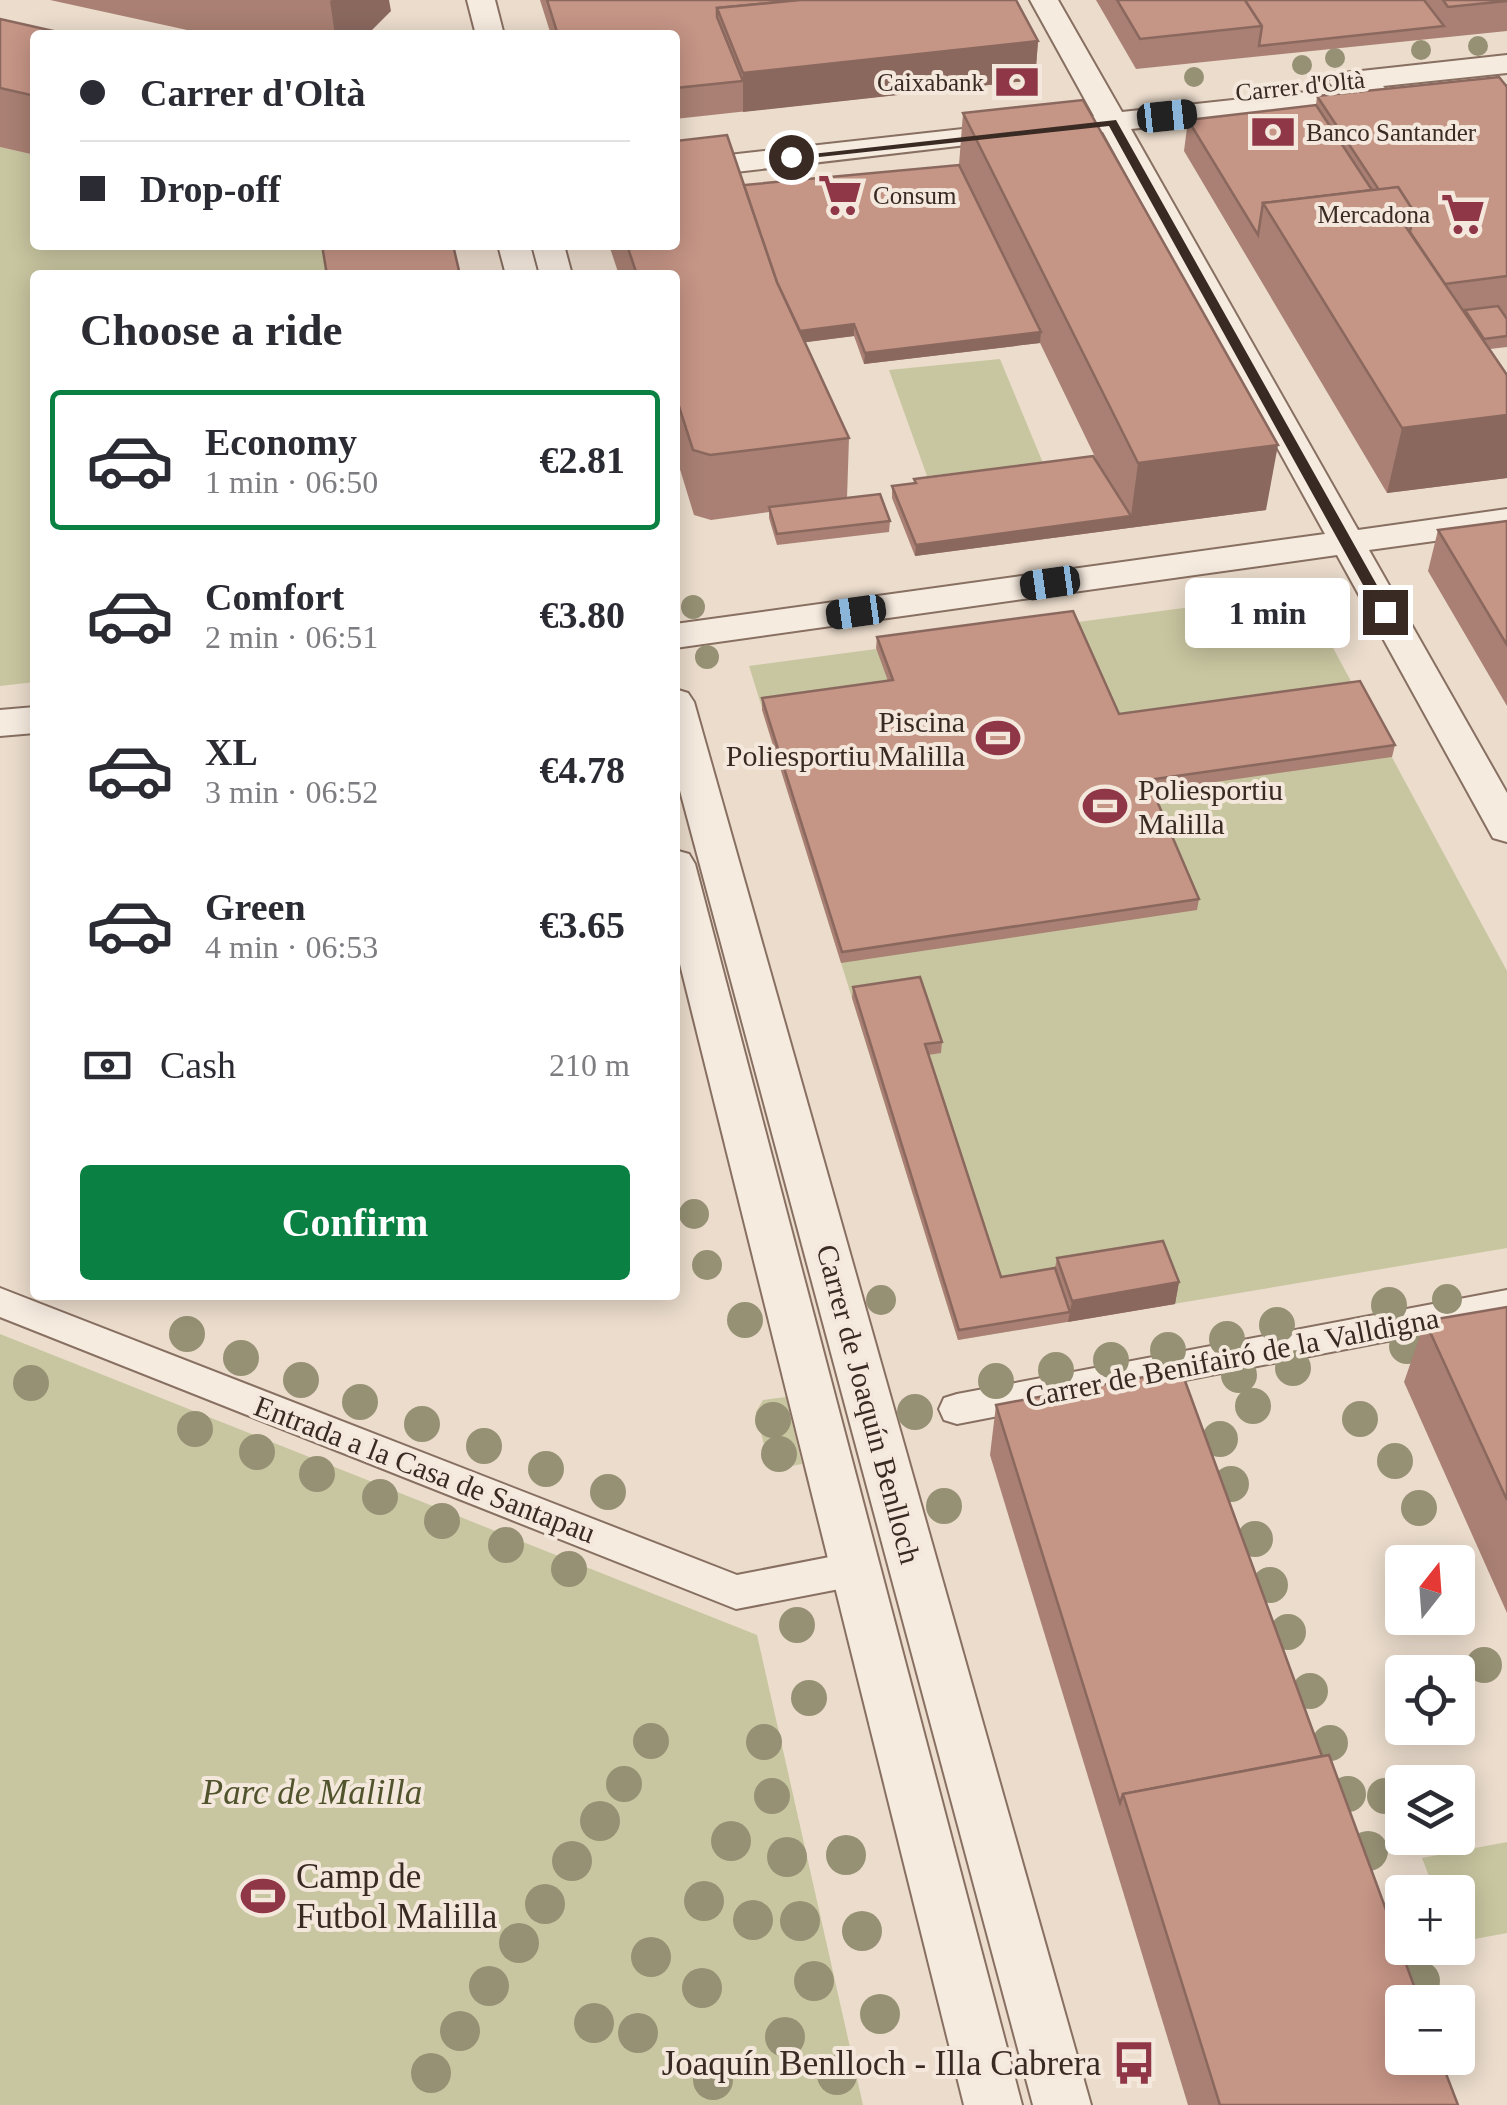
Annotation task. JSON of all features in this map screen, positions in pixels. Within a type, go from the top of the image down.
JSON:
[{"type":"street","points":[[480,0],[489,30]]},
{"type":"street","points":[[1044,0],[1507,828]]},
{"type":"street","name":"Carrer d'Oltà","points":[[1108,115],[1507,64]]},
{"type":"street","name":"Carrer d'Oltà","points":[[680,154],[1507,80]]},
{"type":"street","name":"Carrer d'Oltà","points":[[680,169],[1049,121]]},
{"type":"street","points":[[680,635],[1507,520]]},
{"type":"street","name":"Carrer de Joaquín Benlloch","points":[[680,720],[1062,2105]]},
{"type":"street","name":"Carrer de Joaquín Benlloch","points":[[680,883],[993,2105]]},
{"type":"street","name":"Entrada a la Casa de Santapau","points":[[0,1302],[736,1592],[856,1569]]},
{"type":"street","name":"Carrer de Benifairó de la Valldigna","points":[[957,1410],[1507,1304]]},
{"type":"green space","points":[[0,147],[30,154],[30,250],[322,250],[326,270],[30,270],[30,683],[0,686]]},
{"type":"green space","points":[[1000,359],[1043,463],[927,476],[889,370]]},
{"type":"green space","points":[[1303,592],[1507,971],[1507,1248],[958,1340],[749,666]]},
{"type":"green space","name":"Parc de Malilla","points":[[0,1334],[757,1635],[863,2105],[0,2105]]},
{"type":"green space","points":[[786,1397],[802,1464],[780,1468],[768,1462],[756,1412],[763,1400]]},
{"type":"green space","points":[[1507,1842],[1507,1933],[1475,1939],[1475,1875],[1428,1875],[1422,1858],[1475,1855],[1475,1848]]},
{"type":"building","points":[[547,0],[800,0],[717,8],[717,17],[743,81],[680,87],[680,30],[556,30]]},
{"type":"building","points":[[800,0],[1016,0],[1038,41],[743,73],[717,8]]},
{"type":"building","points":[[1117,0],[1245,0],[1262,26],[1140,39]]},
{"type":"building","points":[[1245,0],[1424,0],[1444,26],[1259,46],[1262,26]]},
{"type":"building","points":[[1443,0],[1507,0],[1507,1],[1448,7]]},
{"type":"building","points":[[0,19],[49,30],[30,30],[30,95],[0,88]]},
{"type":"building","points":[[1499,77],[1507,87],[1507,276],[1445,284],[1410,232],[1414,212],[1398,187],[1379,190],[1317,96]]},
{"type":"building","points":[[1083,100],[1278,445],[1138,463],[963,113]]},
{"type":"building","points":[[1316,105],[1372,190],[1263,203],[1258,235],[1188,120]]},
{"type":"building","points":[[727,135],[777,282],[849,438],[710,455],[693,450],[680,410],[680,270],[635,270],[629,250],[680,250],[680,140]]},
{"type":"building","points":[[959,165],[1041,332],[865,353],[854,324],[800,331],[777,282],[744,185]]},
{"type":"building","points":[[1398,187],[1414,212],[1397,214],[1507,375],[1507,415],[1402,428],[1263,203]]},
{"type":"building","points":[[323,250],[454,250],[459,270],[326,270]]},
{"type":"building","points":[[1498,306],[1507,319],[1507,336],[1484,339],[1465,310]]},
{"type":"building","points":[[1093,456],[1131,516],[916,545],[892,486],[916,483],[914,479]]},
{"type":"building","points":[[880,494],[890,521],[777,534],[769,507]]},
{"type":"building","points":[[1507,521],[1507,645],[1438,530]]},
{"type":"building","name":"Poliesportiu Malilla","points":[[1073,611],[1119,714],[1360,681],[1395,745],[1148,780],[1199,899],[842,952],[762,698],[893,680],[877,637]]},
{"type":"building","points":[[920,977],[942,1042],[925,1044],[1001,1277],[1055,1268],[1070,1312],[959,1330],[853,987]]},
{"type":"building","points":[[1163,1241],[1179,1282],[1072,1301],[1057,1258]]},
{"type":"building","points":[[1507,1307],[1507,1500],[1425,1321]]},
{"type":"building","points":[[1181,1370],[1322,1756],[1123,1794],[1120,1803],[996,1405]]},
{"type":"building","points":[[1329,1755],[1385,1907],[1385,1965],[1406,1965],[1414,1985],[1385,1985],[1385,2075],[1447,2075],[1458,2105],[1220,2105],[1123,1794]]},
{"type":"place","name":"Caixabank","points":[[1017,82]]},
{"type":"place","name":"Banco Santander","points":[[1273,132]]},
{"type":"place","name":"Consum","points":[[840,195]]},
{"type":"place","name":"Mercadona","points":[[1463,214]]},
{"type":"place","name":"Piscina Poliesportiu Malilla","points":[[998,738]]},
{"type":"place","name":"Poliesportiu Malilla","points":[[1105,806]]},
{"type":"place","name":"Camp de Futbol Malilla","points":[[263,1896]]},
{"type":"place","name":"Joaquín Benlloch - Illa Cabrera","points":[[1134,2063]]},
{"type":"route","points":[[791,157],[1112,122],[1385,612]]}]
